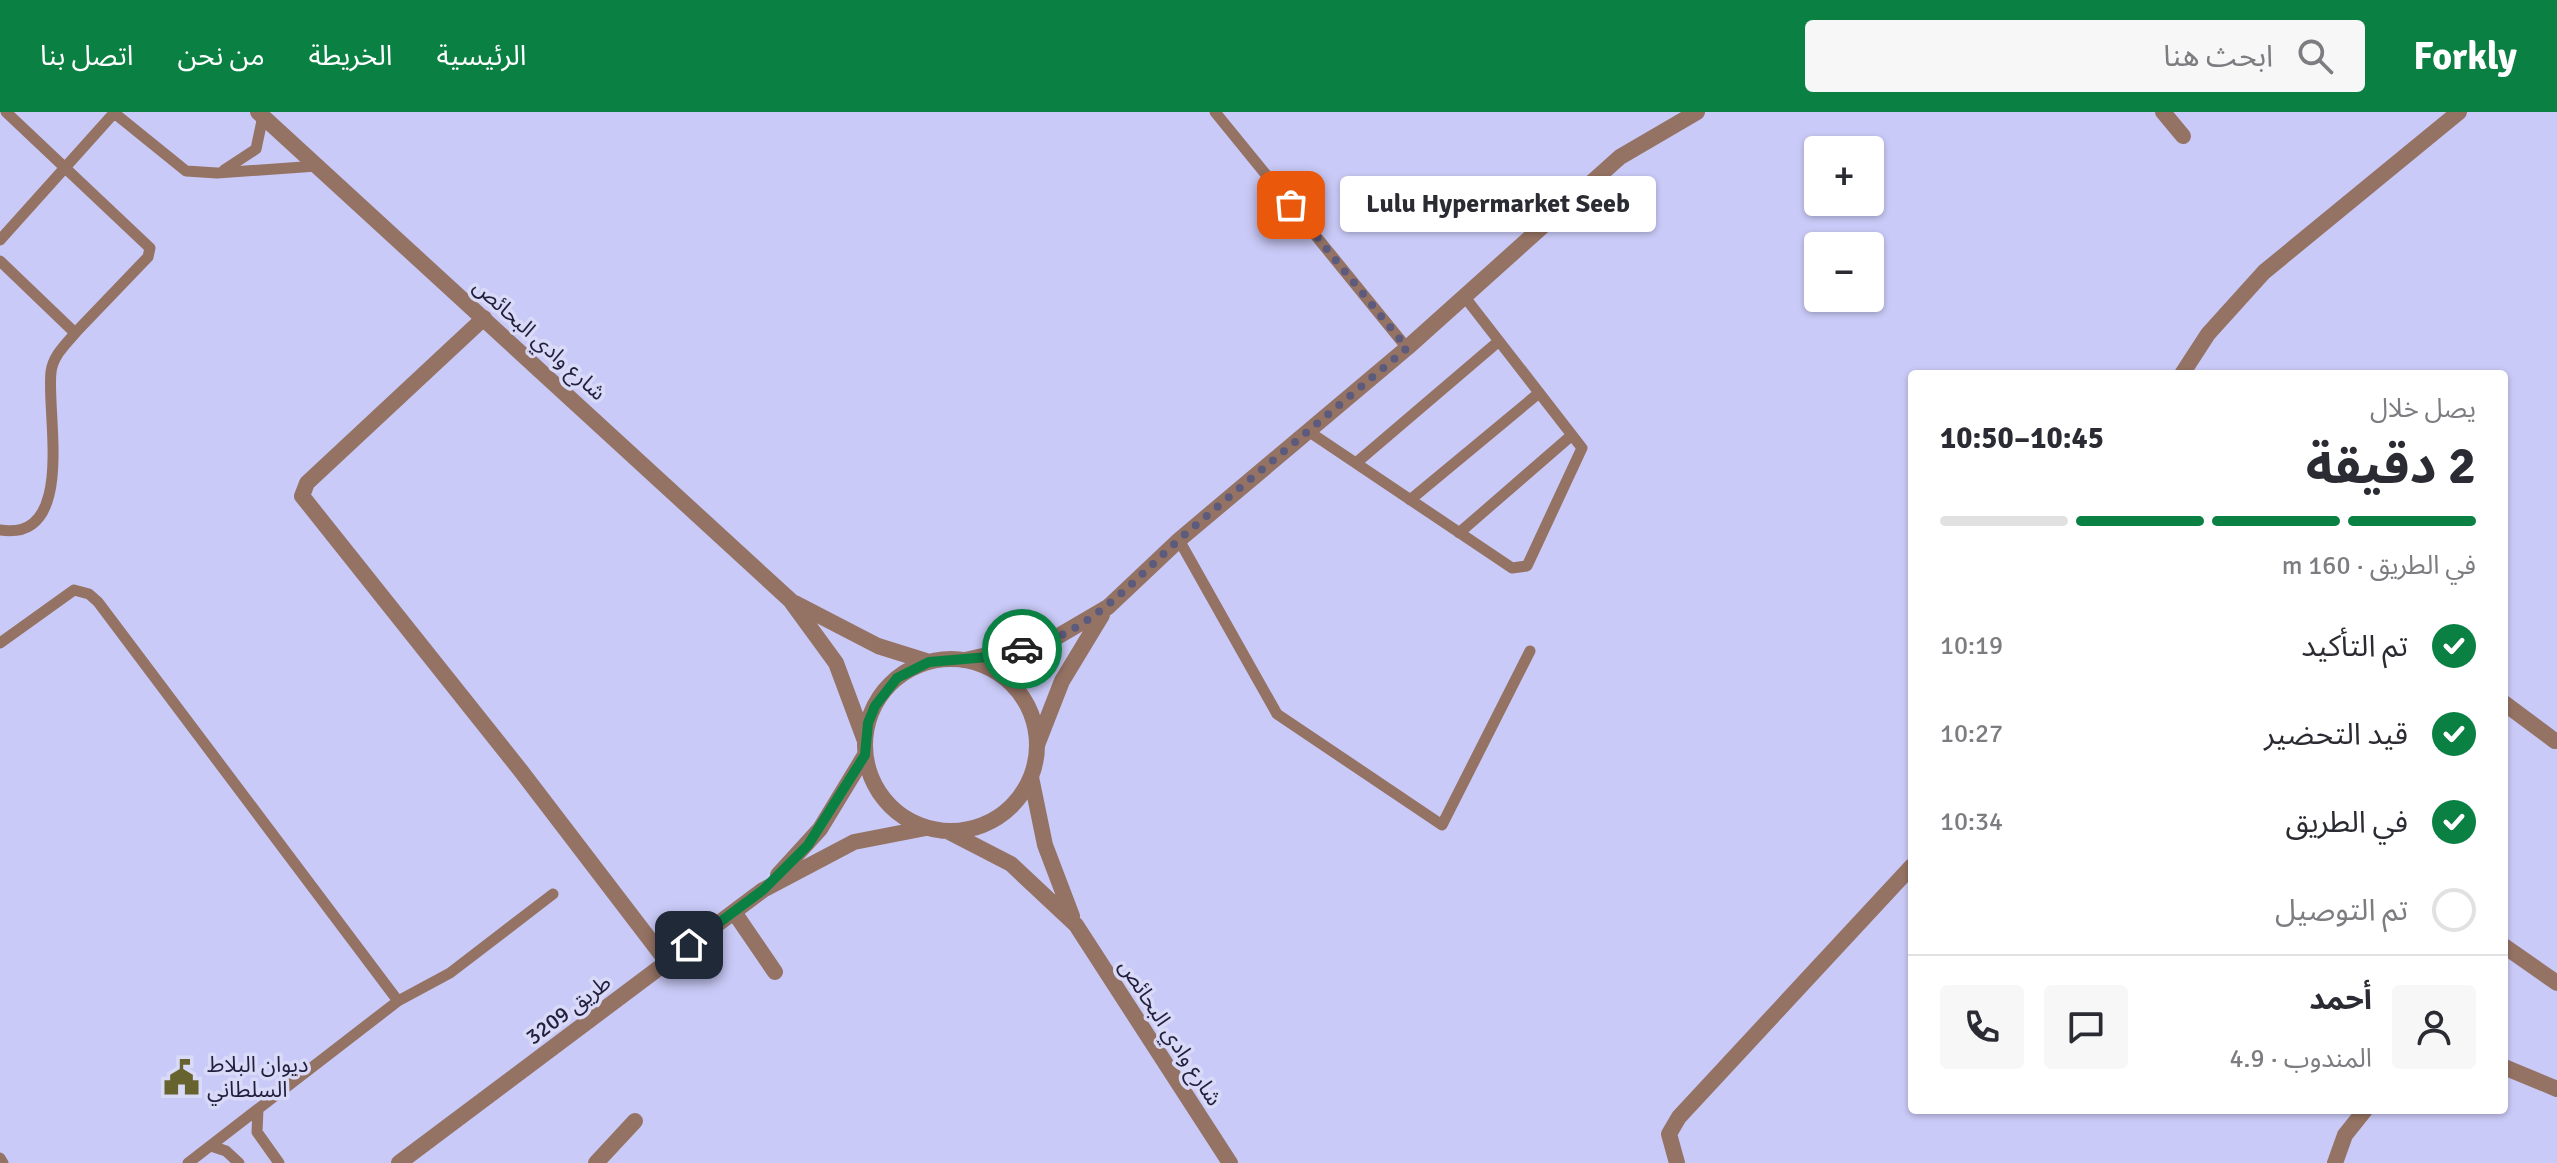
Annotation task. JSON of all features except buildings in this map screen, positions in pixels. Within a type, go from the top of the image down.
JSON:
[{"type":"street","points":[[790,600],[878,646],[929,662],[965,660],[1050,641],[1108,607],[1179,540],[1407,348],[1620,157],[1697,112]]},
{"type":"street","points":[[2163,112],[2183,136]]},
{"type":"street","points":[[2185,370],[2208,334],[2264,272],[2459,112]]},
{"type":"street","name":"شارع وادي البحائص","points":[[261,114],[790,600]]},
{"type":"street","points":[[484,318],[307,483],[302,496],[521,771],[667,962]]},
{"type":"street","points":[[790,600],[836,663],[865,748],[869,772],[885,801],[910,822],[947,832],[1011,864],[1076,925]]},
{"type":"street","points":[[947,832],[988,823],[1021,796],[1031,777],[1037,745],[1062,681],[1108,607]]},
{"type":"street","points":[[965,660],[985,665],[1017,689],[1035,725],[1037,745]]},
{"type":"street","points":[[763,890],[820,829],[865,748],[868,723],[884,691],[897,678],[929,662]]},
{"type":"street","points":[[2508,706],[2555,741]]},
{"type":"street","points":[[1031,777],[1045,845],[1076,925]]},
{"type":"street","points":[[763,890],[854,842],[926,828]]},
{"type":"street","points":[[1677,1163],[1669,1134],[1679,1117],[1908,870]]},
{"type":"street","name":"طريق 3209","points":[[399,1163],[763,890]]},
{"type":"street","points":[[734,912],[775,972]]},
{"type":"street","name":"شارع وادي البحائص","points":[[1076,925],[1230,1163]]},
{"type":"street","points":[[2508,949],[2557,983]]},
{"type":"street","points":[[2508,1069],[2557,1089]]},
{"type":"street","points":[[2335,1163],[2345,1135],[2362,1114]]},
{"type":"street","points":[[596,1163],[635,1121]]},
{"type":"lane","points":[[0,530],[19,531],[30,526],[52,492],[51,373],[60,351],[148,257],[150,248],[6,112]]},
{"type":"lane","points":[[0,240],[114,112],[180,167],[217,173],[317,166]]},
{"type":"lane","points":[[1215,112],[1407,348]]},
{"type":"lane","points":[[217,173],[239,164],[256,149],[261,114]]},
{"type":"lane","points":[[0,261],[72,330],[77,331]]},
{"type":"lane","points":[[1308,431],[1512,568],[1527,566],[1582,448],[1464,296]]},
{"type":"lane","points":[[1356,463],[1499,341]]},
{"type":"lane","points":[[1410,500],[1539,393]]},
{"type":"lane","points":[[1459,533],[1572,435]]},
{"type":"lane","points":[[1179,540],[1277,714],[1442,825],[1530,651]]},
{"type":"lane","points":[[0,643],[74,590],[89,594],[98,602],[398,1001]]},
{"type":"lane","points":[[188,1163],[398,1001],[450,973],[553,894]]},
{"type":"lane","points":[[258,1109],[257,1132],[279,1163]]},
{"type":"lane","points":[[211,1146],[226,1151],[239,1163]]},
{"type":"way so far","points":[[1022,649],[1073,630],[1108,607],[1179,540],[1407,348],[1291,205]]},
{"type":"place","name":"Lulu Hypermarket Seeb","points":[[1291,205]]},
{"type":"place","name":"ديوان البلاط السلطاني","points":[[181,1077]]},
{"type":"route","points":[[689,945],[763,890],[808,845],[831,814],[865,755],[868,723],[875,706],[897,678],[929,662],[988,657],[1022,649]]}]
